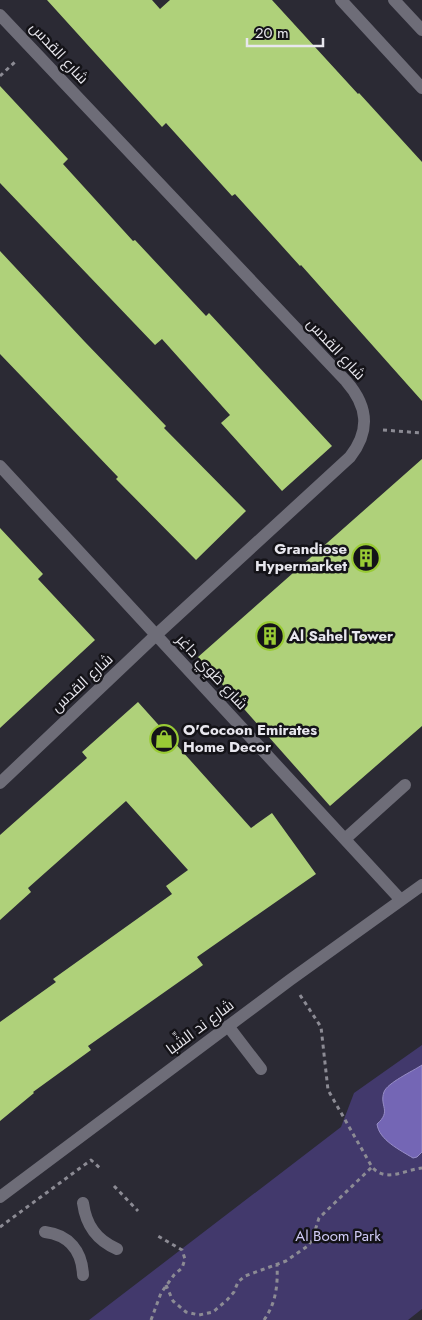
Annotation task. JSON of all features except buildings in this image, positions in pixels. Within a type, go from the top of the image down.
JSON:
[{"type":"street","points":[[340,0],[422,88]]},
{"type":"street","points":[[394,0],[422,30]]},
{"type":"street","name":"شارع القدس","points":[[0,15],[353,389],[363,408],[364,429],[361,440],[350,457],[0,783]]},
{"type":"street","name":"شارع طَوِي داغِر","points":[[0,466],[400,899]]},
{"type":"street","points":[[344,839],[405,785]]},
{"type":"street","name":"شارع ند الشِّبا","points":[[0,1198],[290,980],[422,885]]},
{"type":"street","points":[[228,1026],[261,1069]]},
{"type":"street","points":[[83,1203],[88,1222],[93,1231],[108,1245],[117,1249]]},
{"type":"street","points":[[44,1232],[54,1233],[70,1241],[80,1256],[83,1275]]},
{"type":"path","points":[[364,429],[422,433]]},
{"type":"path","points":[[290,980],[321,1027],[328,1090],[372,1167],[377,1173],[384,1176],[392,1176],[422,1168]]},
{"type":"path","points":[[0,1227],[91,1160],[102,1170]]},
{"type":"path","points":[[166,1285],[168,1293],[179,1307],[193,1314],[206,1314],[220,1307],[234,1292],[238,1282],[245,1276],[278,1265],[298,1254],[309,1245],[319,1218],[372,1167]]},
{"type":"path","points":[[114,1186],[138,1211]]},
{"type":"path","points":[[151,1320],[161,1293],[174,1275],[182,1268],[184,1254],[177,1246],[158,1236]]},
{"type":"path","points":[[264,1320],[275,1298],[278,1282],[278,1265]]},
{"type":"green space","name":"Al Boom Park","points":[[422,1045],[422,1309],[408,1320],[89,1320],[341,1127],[354,1093]]},
{"type":"shaded area","points":[[422,1065],[422,1152],[413,1158],[386,1140],[377,1124],[384,1115],[383,1097],[386,1089],[395,1081]]},
{"type":"place","name":"Grandiose Hypermarket","points":[[366,558]]},
{"type":"place","name":"Al Sahel Tower","points":[[270,636]]},
{"type":"place","name":"O'Cocoon Emirates Home Decor","points":[[164,739]]}]
